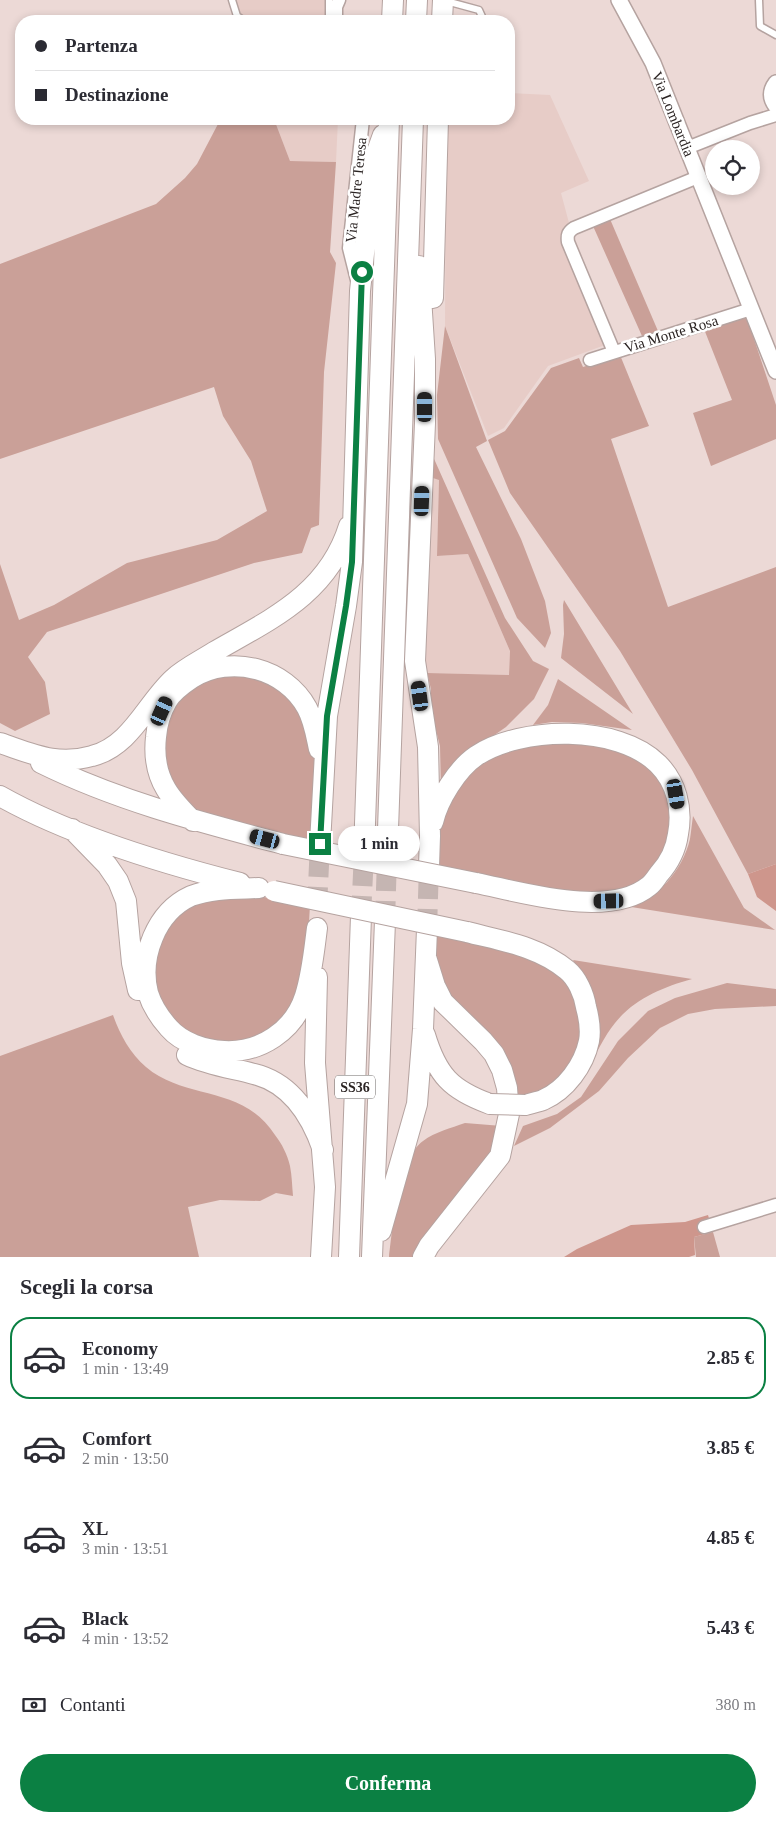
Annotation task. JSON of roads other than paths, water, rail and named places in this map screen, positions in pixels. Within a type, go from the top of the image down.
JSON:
[{"type":"highway","points":[[392,15],[393,0]]},
{"type":"highway","points":[[442,15],[443,0]]},
{"type":"highway","points":[[320,844],[327,716],[352,562],[360,291],[374,160],[386,125]]},
{"type":"highway","points":[[364,853],[388,125]]},
{"type":"highway","points":[[387,858],[413,125]]},
{"type":"highway","points":[[425,359],[432,334],[438,125]]},
{"type":"highway","points":[[412,144],[425,359],[425,423],[415,661],[428,747],[429,866]]},
{"type":"highway","points":[[0,743],[47,759],[70,760],[93,756],[112,748],[128,734],[173,680],[188,668],[280,613],[299,600],[320,580],[344,541],[354,510]]},
{"type":"highway","points":[[194,821],[176,804],[166,788],[158,768],[155,747],[158,722],[167,700],[183,684],[200,673],[219,667],[240,665],[260,670],[280,679],[294,691],[307,709],[315,730],[319,749],[322,801]]},
{"type":"highway","points":[[0,743],[52,768],[134,802],[194,821],[283,844],[571,902],[609,901],[632,896],[649,886],[664,869],[674,851],[680,813],[676,794],[670,779],[658,763],[644,752],[625,742],[599,736],[559,734],[527,736],[498,744],[475,757],[455,777],[435,814],[430,836]]},
{"type":"highway","points":[[0,796],[72,829],[156,860],[266,890],[467,932],[528,947],[551,959],[568,971],[579,986],[586,1002],[589,1040],[583,1059],[573,1076],[560,1089],[543,1100],[525,1105],[490,1104],[468,1097],[452,1086],[439,1070],[430,1052],[423,1029]]},
{"type":"highway","points":[[72,829],[107,865],[118,881],[126,901],[132,963],[140,1002],[154,1024],[181,1052],[203,1062],[256,1074],[278,1083],[296,1099],[315,1126],[323,1150]]},
{"type":"highway","points":[[266,890],[213,890],[190,897],[173,909],[159,925],[149,946],[146,976],[148,993],[157,1012],[170,1030],[189,1043],[210,1050],[237,1052],[261,1046],[279,1034],[296,1014],[304,997],[312,968],[317,928]]},
{"type":"highway","points":[[318,907],[315,1063],[325,1187],[321,1257]]},
{"type":"highway","name":"SS36","points":[[349,1257],[361,916]]},
{"type":"highway","name":"SS36","points":[[373,1257],[385,921]]},
{"type":"highway","points":[[373,1257],[417,1104],[423,1029],[427,929]]},
{"type":"highway","points":[[423,1257],[429,1246],[500,1156],[509,1114],[507,1088],[502,1070],[494,1054],[483,1040],[442,1002],[426,957]]},
{"type":"street","points":[[336,15],[336,7],[339,0]]},
{"type":"street","name":"Via Lombardia","points":[[619,0],[653,63],[775,365]]},
{"type":"street","points":[[750,123],[774,102],[771,93],[776,82]]},
{"type":"street","points":[[687,148],[750,123],[776,115]]},
{"type":"street","name":"Via Madre Teresa","points":[[360,291],[349,248],[362,125]]},
{"type":"street","points":[[614,352],[567,236],[574,228],[698,177]]},
{"type":"street","name":"Via Monte Rosa","points":[[590,360],[751,309]]},
{"type":"street","points":[[704,1227],[775,1209]]},
{"type":"lane","points":[[232,0],[237,15]]},
{"type":"lane","points":[[328,15],[329,0]]},
{"type":"lane","points":[[443,0],[479,10],[481,15]]},
{"type":"lane","points":[[759,0],[760,26],[776,35]]},
{"type":"tunnel","points":[[317,907],[320,844]]},
{"type":"tunnel","points":[[361,916],[364,853]]},
{"type":"tunnel","points":[[385,921],[387,858]]},
{"type":"tunnel","points":[[427,929],[429,866]]}]
